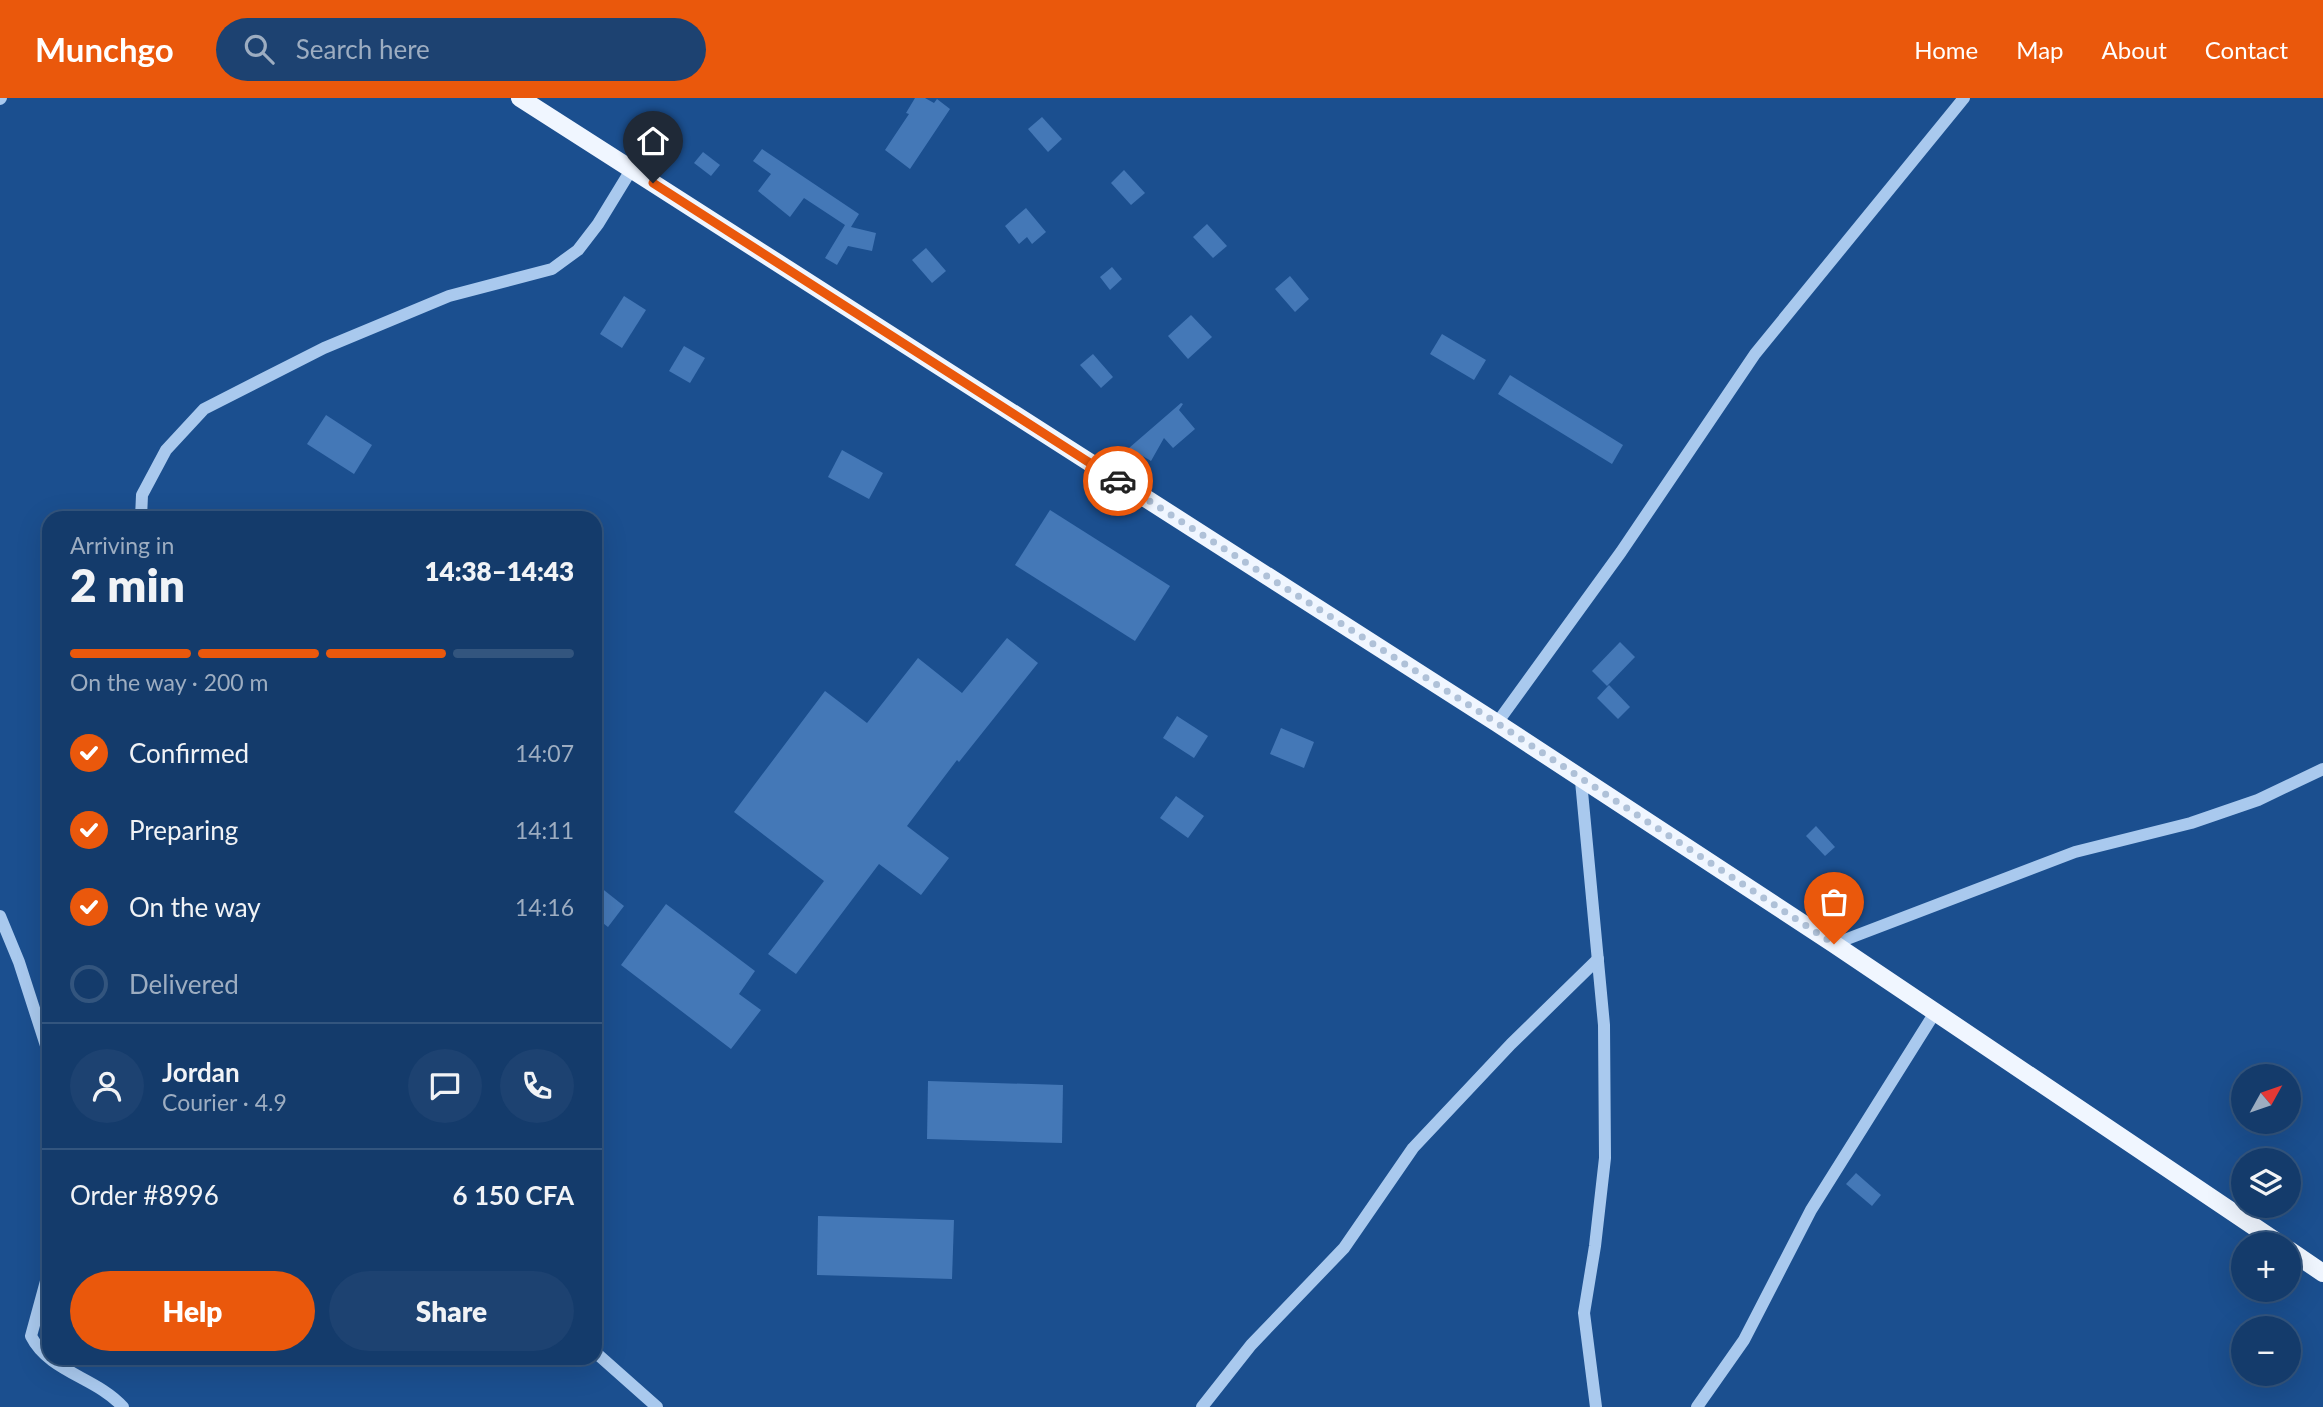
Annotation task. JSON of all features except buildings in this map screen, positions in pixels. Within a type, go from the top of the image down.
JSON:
[{"type":"main road","points":[[520,98],[1497,723],[1834,944],[1934,1014],[2262,1232]]},
{"type":"main road","points":[[2301,1258],[2323,1273]]},
{"type":"street","points":[[1497,723],[1622,552],[1755,354],[1964,98]]},
{"type":"street","points":[[141,511],[142,495],[166,450],[204,409],[324,348],[449,296],[552,268],[578,250],[598,224],[631,170]]},
{"type":"street","points":[[1834,944],[2075,852],[2191,823],[2258,800],[2323,769]]},
{"type":"street","points":[[1581,780],[1604,1025],[1605,1158],[1584,1313],[1596,1407]]},
{"type":"street","points":[[0,916],[19,962],[42,1033]]},
{"type":"street","points":[[1202,1407],[1251,1345],[1344,1248],[1413,1148],[1511,1044],[1598,959]]},
{"type":"street","points":[[1697,1407],[1744,1340],[1811,1210],[1934,1014]]},
{"type":"street","points":[[42,1296],[31,1336],[42,1353]]},
{"type":"street","points":[[602,1358],[657,1407]]},
{"type":"street","points":[[59,1365],[111,1394],[123,1407]]},
{"type":"way so far","points":[[1118,481],[1497,723],[1834,944]]},
{"type":"route","points":[[653,183],[1118,481]]}]
